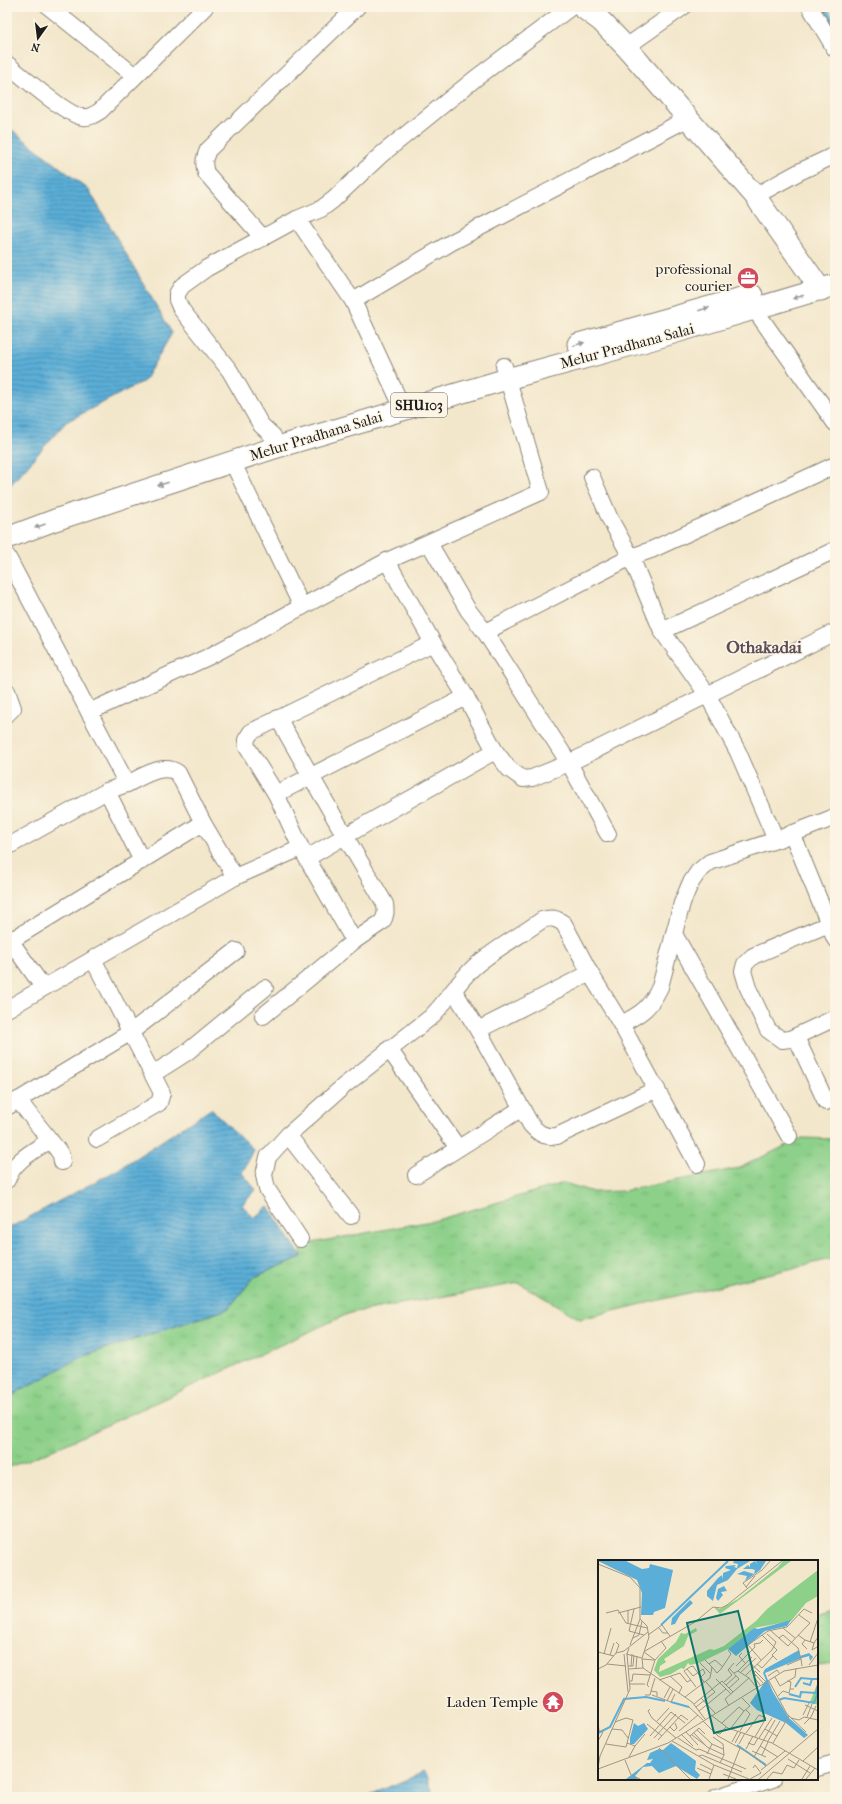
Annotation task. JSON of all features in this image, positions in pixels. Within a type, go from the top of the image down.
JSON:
[{"type":"main road","points":[[582,7],[601,21],[626,47],[755,196],[823,284]]},
{"type":"main road","name":"Melur Pradhana Salai","points":[[7,522],[120,483],[398,398],[755,310],[823,284],[835,270]]},
{"type":"main road","name":"Melur Pradhana Salai","points":[[7,538],[55,520],[506,372],[823,284]]},
{"type":"street","points":[[49,7],[135,76]]},
{"type":"street","points":[[7,64],[67,110],[83,118],[91,116],[100,111],[205,7]]},
{"type":"street","points":[[263,238],[206,173],[203,164],[204,157],[208,150],[357,7]]},
{"type":"street","points":[[273,436],[261,425],[230,370],[181,309],[177,300],[177,294],[182,286],[207,268],[298,219],[321,209],[333,200],[388,149],[476,78],[571,7]]},
{"type":"street","points":[[626,47],[683,7]]},
{"type":"street","points":[[810,7],[835,49]]},
{"type":"street","points":[[352,301],[452,242],[687,119]]},
{"type":"street","points":[[755,196],[799,172],[835,155]]},
{"type":"street","points":[[298,219],[352,301],[398,398]]},
{"type":"street","points":[[755,310],[835,423]]},
{"type":"street","points":[[89,712],[210,656],[387,562],[541,492],[506,372]]},
{"type":"street","points":[[232,462],[302,606]]},
{"type":"street","points":[[485,632],[631,557],[651,550],[835,465]]},
{"type":"street","points":[[592,477],[610,519],[631,557],[662,631],[707,694],[738,752],[776,840]]},
{"type":"street","points":[[430,543],[468,610],[485,632],[543,726],[569,763],[608,834]]},
{"type":"street","points":[[662,631],[835,550]]},
{"type":"street","points":[[7,556],[127,784]]},
{"type":"street","points":[[387,562],[433,643],[466,697],[495,751],[509,769],[523,778],[532,778],[569,763],[835,632]]},
{"type":"street","points":[[354,941],[304,853],[276,794],[247,747],[246,740],[251,732],[433,643]]},
{"type":"street","points":[[7,691],[13,708],[7,714]]},
{"type":"street","points":[[276,794],[466,697]]},
{"type":"street","points":[[263,1016],[354,941],[382,922],[386,912],[385,904],[278,718]]},
{"type":"street","points":[[7,1009],[235,877],[304,853],[345,836],[495,751]]},
{"type":"street","points":[[7,847],[107,791],[158,770],[172,768],[178,772],[203,823],[235,877]]},
{"type":"street","points":[[107,791],[142,861]]},
{"type":"street","points":[[621,1024],[640,1014],[654,1000],[660,988],[682,903],[690,884],[698,872],[710,862],[776,840],[835,817]]},
{"type":"street","points":[[44,987],[8,940],[142,861],[203,823]]},
{"type":"street","points":[[792,833],[832,932],[753,956],[745,964],[743,971],[748,988],[768,1030],[782,1040],[796,1037],[835,1018]]},
{"type":"street","points":[[300,1239],[267,1189],[264,1175],[268,1157],[288,1135],[345,1085],[431,1017],[472,969],[542,920],[551,917],[558,919],[564,924],[590,973],[621,1024],[697,1164]]},
{"type":"street","points":[[674,934],[789,1136]]},
{"type":"street","points":[[62,1162],[61,1155],[50,1140],[13,1103],[131,1032],[236,951]]},
{"type":"street","points":[[93,959],[162,1093],[158,1103],[97,1139]]},
{"type":"street","points":[[478,1030],[590,973]]},
{"type":"street","points":[[153,1074],[186,1053],[265,988]]},
{"type":"street","points":[[454,991],[478,1030],[531,1125],[540,1134],[547,1137],[557,1136],[657,1089]]},
{"type":"street","points":[[796,1037],[826,1102]]},
{"type":"street","points":[[389,1049],[458,1148]]},
{"type":"street","points":[[416,1175],[522,1108]]},
{"type":"street","points":[[288,1135],[351,1216]]},
{"type":"street","points":[[8,1180],[14,1167],[23,1158],[50,1140]]},
{"type":"street","points":[[818,1768],[835,1763]]},
{"type":"street","points":[[717,1797],[769,1780]]},
{"type":"green space","points":[[802,1138],[835,1139],[835,1258],[580,1319],[519,1283],[350,1313],[55,1449],[7,1468],[7,1398],[81,1357],[228,1309],[254,1277],[302,1257],[300,1245],[437,1220],[564,1183],[593,1192],[623,1191],[739,1168]]},
{"type":"green space","points":[[835,1609],[835,1663],[818,1665],[818,1613]]},
{"type":"water","points":[[7,126],[89,190],[172,333],[144,381],[66,422],[7,489]]},
{"type":"water","points":[[211,1109],[254,1150],[242,1173],[256,1190],[242,1205],[254,1218],[268,1206],[302,1257],[254,1277],[228,1309],[81,1357],[7,1398],[7,1229],[117,1170]]},
{"type":"water","points":[[424,1772],[435,1797],[365,1797]]},
{"type":"waterway","points":[[821,7],[835,33]]},
{"type":"place","name":"professional courier","points":[[748,278]]},
{"type":"place","name":"Laden Temple","points":[[553,1702]]},
{"type":"district","name":"Othakadai","points":[[764,647]]}]
